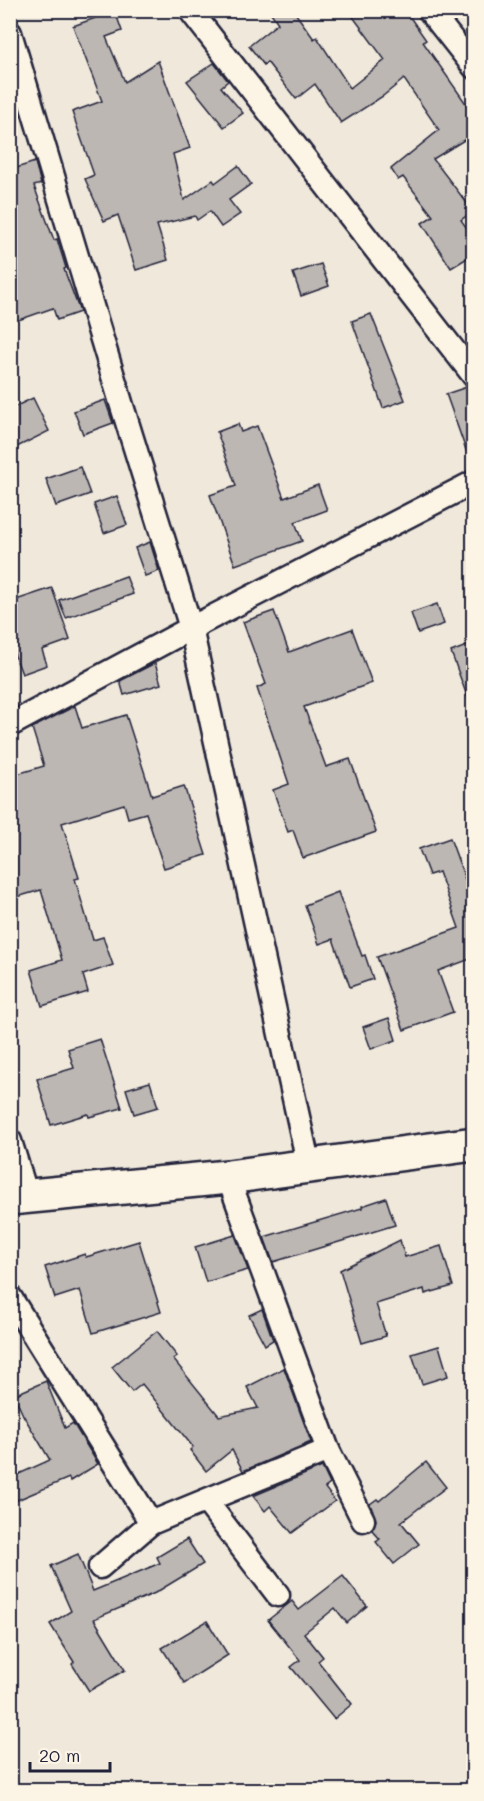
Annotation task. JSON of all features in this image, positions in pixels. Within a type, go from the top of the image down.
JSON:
[{"type":"main road","points":[[19,1197],[228,1177],[474,1144]]},
{"type":"street","points":[[190,10],[474,376]]},
{"type":"street","points":[[429,10],[474,67]]},
{"type":"street","points":[[10,33],[191,628],[309,1167]]},
{"type":"street","points":[[10,725],[191,628],[474,482]]},
{"type":"street","points":[[10,1141],[19,1197]]},
{"type":"street","points":[[228,1177],[328,1450],[363,1520]]},
{"type":"street","points":[[10,1297],[152,1523]]},
{"type":"street","points":[[100,1567],[152,1523],[328,1450]]},
{"type":"street","points":[[206,1501],[278,1595]]},
{"type":"building","points":[[269,10],[293,10],[314,39],[317,37],[350,88],[385,60],[348,10],[405,10],[426,40],[423,42],[474,115],[474,134],[433,159],[473,211],[461,220],[474,238],[474,254],[451,268],[422,223],[433,216],[403,177],[398,180],[391,169],[439,130],[404,79],[383,96],[341,123],[315,84],[296,99],[267,62],[264,65],[249,46],[278,23]]},
{"type":"building","points":[[115,11],[122,31],[106,37],[125,82],[158,61],[190,148],[173,154],[184,200],[213,180],[215,183],[238,166],[251,184],[229,200],[240,214],[221,227],[210,211],[197,220],[195,216],[157,225],[168,260],[136,270],[118,215],[104,221],[85,179],[94,175],[72,112],[102,101],[73,26]]},
{"type":"building","points":[[214,63],[228,81],[221,87],[243,113],[224,127],[187,81]]},
{"type":"building","points":[[35,162],[41,184],[34,186],[54,240],[57,239],[66,268],[64,269],[80,312],[57,320],[53,308],[10,323],[10,170]]},
{"type":"building","points":[[321,264],[329,286],[301,296],[293,273]]},
{"type":"building","points":[[371,314],[405,400],[383,408],[352,321]]},
{"type":"building","points":[[467,387],[474,402],[474,463],[471,464],[446,394]]},
{"type":"building","points":[[33,398],[49,431],[17,447],[10,434],[10,409]]},
{"type":"building","points":[[105,400],[113,423],[83,434],[74,411]]},
{"type":"building","points":[[238,424],[241,432],[257,426],[284,498],[318,485],[327,510],[295,522],[302,541],[235,565],[210,495],[236,486],[217,432]]},
{"type":"building","points":[[80,467],[90,494],[56,506],[46,479]]},
{"type":"building","points":[[117,496],[127,525],[104,533],[94,504]]},
{"type":"building","points":[[150,542],[159,571],[145,576],[135,548]]},
{"type":"building","points":[[126,576],[133,594],[66,618],[59,600]]},
{"type":"building","points":[[52,588],[70,640],[42,650],[47,665],[22,674],[10,643],[10,602]]},
{"type":"building","points":[[437,604],[444,624],[418,633],[411,613]]},
{"type":"building","points":[[274,611],[289,652],[352,629],[372,683],[304,707],[326,767],[350,759],[376,832],[303,858],[293,830],[288,832],[273,790],[289,784],[257,688],[266,684],[243,622]]},
{"type":"building","points":[[474,643],[474,707],[471,707],[451,652]]},
{"type":"building","points":[[155,663],[161,684],[124,695],[120,681]]},
{"type":"building","points":[[75,706],[82,728],[126,715],[152,796],[184,786],[206,855],[164,868],[146,813],[128,818],[124,804],[62,823],[79,878],[75,879],[93,940],[103,937],[113,965],[83,975],[88,992],[42,1006],[31,970],[62,960],[41,890],[10,899],[10,776],[44,766],[32,728]]},
{"type":"building","points":[[450,838],[465,879],[474,876],[474,961],[470,959],[438,971],[453,1012],[404,1030],[377,957],[459,928],[439,872],[429,875],[419,849]]},
{"type":"building","points":[[338,892],[373,979],[350,987],[333,939],[319,944],[305,905]]},
{"type":"building","points":[[389,1018],[396,1040],[371,1049],[363,1027]]},
{"type":"building","points":[[100,1039],[122,1108],[89,1117],[88,1114],[51,1125],[37,1079],[74,1068],[68,1049]]},
{"type":"building","points":[[150,1082],[158,1107],[134,1114],[126,1089]]},
{"type":"building","points":[[386,1198],[395,1225],[273,1262],[264,1237],[362,1208],[362,1206]]},
{"type":"building","points":[[235,1235],[248,1270],[206,1282],[195,1247]]},
{"type":"building","points":[[400,1240],[405,1257],[441,1246],[453,1286],[425,1294],[424,1289],[376,1304],[386,1336],[362,1343],[340,1270]]},
{"type":"building","points":[[139,1241],[161,1312],[93,1333],[80,1290],[55,1298],[45,1267],[85,1254],[86,1257]]},
{"type":"building","points":[[262,1309],[273,1340],[265,1345],[249,1315]]},
{"type":"building","points":[[157,1331],[177,1356],[173,1359],[219,1416],[258,1408],[247,1387],[284,1368],[311,1442],[243,1471],[232,1450],[206,1471],[190,1450],[193,1447],[142,1384],[132,1392],[112,1367]]},
{"type":"building","points":[[439,1346],[448,1376],[422,1384],[412,1354]]},
{"type":"building","points":[[46,1381],[65,1428],[73,1423],[98,1464],[70,1481],[69,1478],[10,1503],[10,1478],[50,1460],[23,1415],[14,1395]]},
{"type":"building","points":[[426,1462],[446,1487],[401,1522],[419,1544],[394,1564],[376,1542],[380,1539],[372,1530],[376,1520],[370,1504],[377,1499],[379,1501]]},
{"type":"building","points":[[322,1467],[330,1484],[325,1488],[335,1501],[292,1533],[270,1506],[265,1511],[253,1496]]},
{"type":"building","points":[[187,1539],[203,1564],[155,1593],[94,1619],[125,1670],[89,1691],[50,1624],[71,1611],[51,1566],[78,1554],[93,1591],[160,1563],[157,1557]]},
{"type":"building","points":[[343,1576],[367,1606],[347,1623],[335,1608],[304,1633],[323,1657],[318,1661],[352,1704],[334,1719],[291,1667],[300,1660],[268,1620],[292,1601],[299,1610]]},
{"type":"building","points":[[207,1621],[228,1655],[184,1683],[162,1648]]}]
